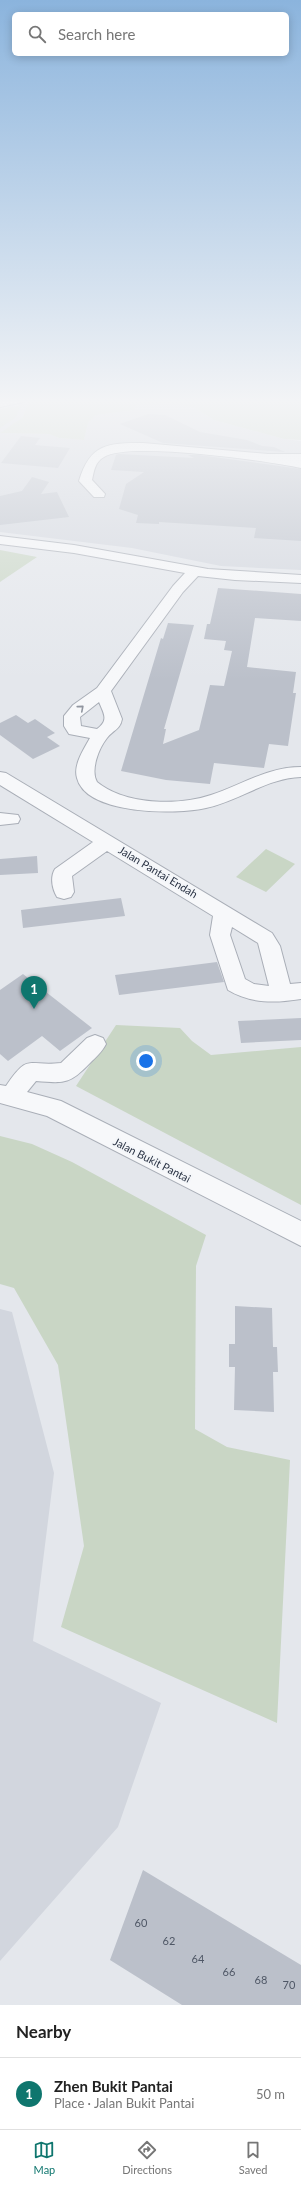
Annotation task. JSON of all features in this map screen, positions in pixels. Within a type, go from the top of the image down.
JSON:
[{"type":"street","points":[[0,540],[92,552],[224,575],[301,579]]},
{"type":"street","points":[[175,566],[172,574],[173,584],[178,589]]},
{"type":"street","points":[[100,734],[75,730],[71,721],[79,708],[103,691],[178,589],[195,571]]},
{"type":"street","points":[[103,691],[114,719],[112,726],[100,734],[84,766],[84,776],[88,784],[102,794],[128,803],[160,806],[190,804],[217,799],[283,772],[301,772]]},
{"type":"street","name":"Jalan Pantai Endah","points":[[0,777],[267,940],[292,992]]},
{"type":"street","points":[[64,892],[62,874],[68,868],[107,842]]},
{"type":"street","points":[[224,913],[220,935],[236,984],[249,992],[292,992]]},
{"type":"street","points":[[6,1096],[30,1071],[59,1073],[68,1071],[95,1044]]},
{"type":"street","name":"Jalan Bukit Pantai","points":[[6,1096],[53,1108],[301,1234]]},
{"type":"shaded area","points":[[0,493],[301,493],[301,570],[221,566],[132,548],[0,532]]},
{"type":"shaded area","points":[[0,1309],[12,1312],[54,1473],[33,1641],[161,1703],[118,1827],[0,1961]]},
{"type":"green space","points":[[0,550],[37,557],[0,582]]},
{"type":"green space","points":[[266,849],[295,864],[266,892],[236,877]]},
{"type":"green space","points":[[116,1025],[180,1028],[192,1041],[211,1055],[301,1047],[301,1205],[76,1086]]},
{"type":"green space","points":[[0,1136],[32,1144],[72,1162],[206,1235],[196,1266],[195,1429],[227,1447],[290,1460],[277,1723],[61,1627],[84,1546],[58,1365],[14,1288],[0,1284]]},
{"type":"building","points":[[15,493],[42,493],[41,494],[57,493],[69,517],[0,525],[0,496]]},
{"type":"building","points":[[124,493],[301,493],[301,541],[254,538],[256,528],[159,522],[159,524],[136,523],[138,515],[119,509]]},
{"type":"building","points":[[218,588],[301,594],[301,621],[255,618],[247,667],[296,672],[293,693],[296,693],[288,746],[269,744],[264,768],[214,763],[210,784],[166,780],[121,771],[161,638],[163,639],[168,623],[194,625],[164,729],[166,729],[163,744],[199,730],[210,685],[224,686],[232,651],[224,650],[226,641],[204,639],[207,624],[210,624]]},
{"type":"building","points":[[16,715],[28,723],[35,719],[55,733],[47,737],[60,746],[33,759],[0,735],[0,723]]},
{"type":"building","points":[[37,856],[38,873],[0,875],[0,859]]},
{"type":"building","points":[[121,898],[125,916],[23,928],[21,910]]},
{"type":"building","points":[[217,962],[224,982],[119,995],[115,975]]},
{"type":"building","points":[[23,974],[92,1028],[60,1051],[42,1036],[8,1061],[0,1054],[0,990]]},
{"type":"building","points":[[301,1018],[301,1040],[241,1043],[238,1021]]},
{"type":"building","points":[[235,1306],[272,1308],[273,1347],[277,1347],[278,1372],[273,1372],[274,1412],[234,1410],[235,1367],[229,1367],[229,1344],[235,1344]]},
{"type":"building","points":[[143,1870],[301,1965],[301,2005],[182,2005],[110,1960]]},
{"type":"place","name":"Zhen Bukit Pantai","points":[[34,1009]]}]
